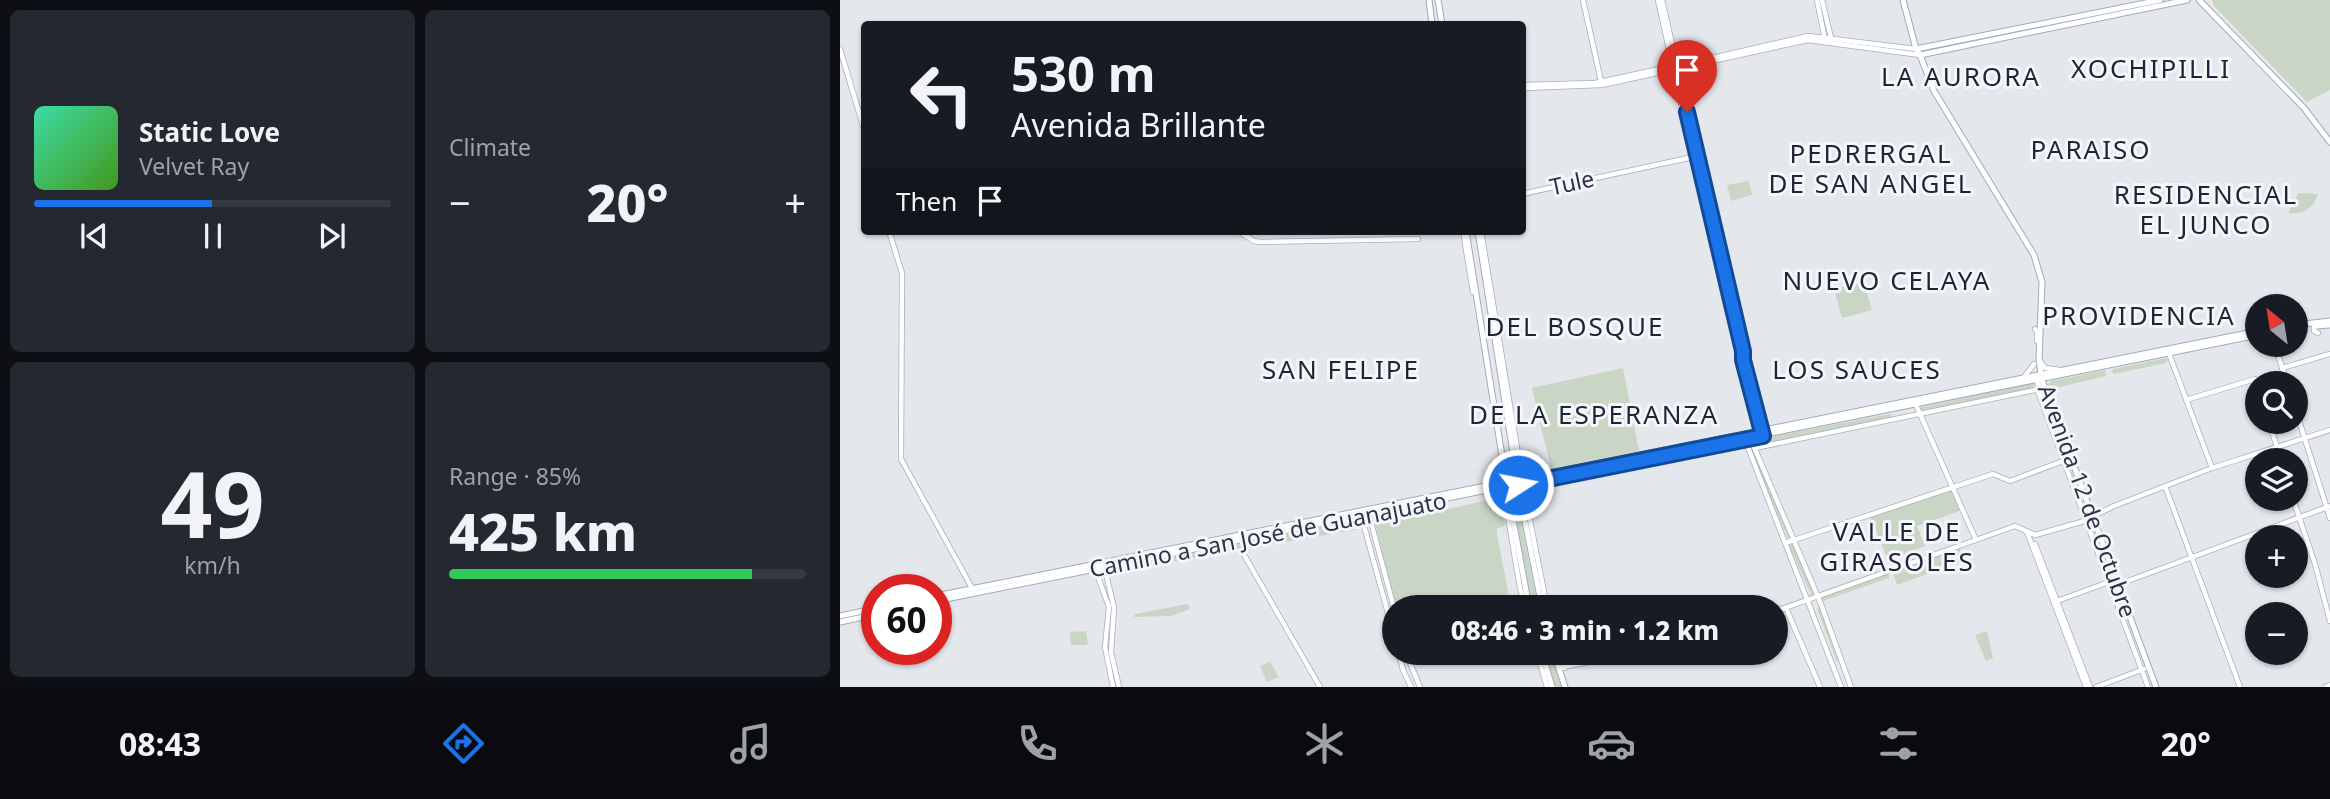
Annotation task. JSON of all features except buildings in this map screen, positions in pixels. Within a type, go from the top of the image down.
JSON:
[{"type":"main road","points":[[1429,0],[1432,21]]},
{"type":"main road","points":[[1438,0],[1442,21]]},
{"type":"main road","name":"Avenida 12 de Octubre","points":[[1903,0],[1918,52],[1934,91],[2034,255],[2042,282],[2037,362],[2040,389],[2153,687]]},
{"type":"main road","points":[[1918,52],[2160,0]]},
{"type":"main road","points":[[1918,52],[2187,0]]},
{"type":"main road","points":[[2204,3],[2304,108],[2330,142]]},
{"type":"main road","points":[[1927,94],[1934,91]]},
{"type":"main road","points":[[1466,235],[1525,595]]},
{"type":"main road","points":[[1480,235],[1519,481],[1542,595]]},
{"type":"main road","points":[[2308,326],[2330,323]]},
{"type":"main road","name":"Camino a San José de Guanajuato","points":[[1762,433],[1916,405],[2245,335]]},
{"type":"main road","name":"Camino a San José de Guanajuato","points":[[952,598],[2022,378],[2040,378],[2060,370],[2197,348],[2245,336]]},
{"type":"main road","name":"Camino a San José de Guanajuato","points":[[1519,481],[1529,483],[1747,436]]},
{"type":"main road","name":"Camino a San José de Guanajuato","points":[[952,592],[1102,565]]},
{"type":"main road","points":[[840,619],[861,613]]},
{"type":"main road","points":[[840,619],[861,616]]},
{"type":"main road","points":[[1543,665],[1549,687]]},
{"type":"main road","points":[[1559,665],[1564,687]]},
{"type":"street","points":[[1583,0],[1602,83]]},
{"type":"street","points":[[1660,0],[1762,433]]},
{"type":"street","points":[[1820,0],[1828,40]]},
{"type":"street","points":[[1526,87],[1602,83],[1808,40],[1828,40],[1918,52]]},
{"type":"street","points":[[840,49],[861,119]]},
{"type":"street","name":"Tule","points":[[1526,193],[1695,157]]},
{"type":"street","points":[[890,235],[902,274],[901,459],[972,588]]},
{"type":"street","points":[[1244,235],[1260,242],[1418,239]]},
{"type":"street","points":[[2314,325],[2314,331],[2318,333]]},
{"type":"street","points":[[2035,329],[2040,347]]},
{"type":"street","points":[[2197,348],[2220,342],[2222,339]]},
{"type":"street","points":[[2168,352],[2212,468]]},
{"type":"street","points":[[2278,357],[2282,369],[2330,354]]},
{"type":"street","points":[[2022,378],[2037,362],[2045,368],[2060,370]]},
{"type":"street","points":[[2186,400],[2245,382]]},
{"type":"street","points":[[1755,449],[2040,389],[2063,461],[2088,518]]},
{"type":"street","points":[[1916,405],[1976,539]]},
{"type":"street","points":[[1788,607],[2015,524],[2035,535],[2088,518],[2212,468],[2330,430]]},
{"type":"street","points":[[2272,434],[2276,446]]},
{"type":"street","points":[[2303,434],[2330,518]]},
{"type":"street","points":[[1747,436],[1818,596],[1851,687]]},
{"type":"street","points":[[1747,436],[1784,543],[1841,687]]},
{"type":"street","points":[[1784,543],[1993,474],[2010,481],[2063,461]]},
{"type":"street","points":[[1529,483],[1524,490],[1542,595]]},
{"type":"street","points":[[2165,486],[2240,687]]},
{"type":"street","points":[[2057,601],[2113,585],[2328,507]]},
{"type":"street","points":[[2297,511],[2330,621]]},
{"type":"street","points":[[1364,512],[1390,595]]},
{"type":"street","points":[[1364,512],[1384,595]]},
{"type":"street","points":[[2028,531],[2088,687]]},
{"type":"street","points":[[2028,531],[2088,687]]},
{"type":"street","points":[[1243,553],[1320,687]]},
{"type":"street","points":[[1102,565],[1114,608],[1111,652],[1116,687]]},
{"type":"street","points":[[1102,565],[1098,577],[1108,607],[1105,647],[1116,687]]},
{"type":"street","points":[[1101,585],[1108,584]]},
{"type":"street","points":[[1788,613],[1820,687]]},
{"type":"street","points":[[1402,665],[1411,687]]},
{"type":"street","points":[[1411,665],[1420,687]]},
{"type":"street","points":[[1561,675],[1563,667],[1573,665]]},
{"type":"street","points":[[2096,687],[2146,668]]},
{"type":"green space","points":[[2212,0],[2330,0],[2330,90],[2307,102],[2214,6]]},
{"type":"green space","points":[[1749,181],[1752,195],[1731,201],[1727,185]]},
{"type":"green space","points":[[2298,194],[2318,194],[2307,210],[2288,213]]},
{"type":"green space","points":[[1864,282],[1872,310],[1842,318],[1834,289]]},
{"type":"green space","points":[[2166,358],[2166,363],[2114,374],[2112,372],[2113,369]]},
{"type":"green space","points":[[1623,368],[1639,451],[1551,469],[1532,388]]},
{"type":"green space","points":[[2105,370],[2106,376],[2047,390],[2045,387],[2051,381]]},
{"type":"green space","points":[[2033,384],[2035,388],[1920,412],[1919,409],[1922,407]]},
{"type":"green space","points":[[1890,414],[1893,417],[1757,445],[1754,442],[1759,439]]},
{"type":"green space","points":[[1750,441],[1792,539],[1788,538],[1746,444]]},
{"type":"green space","points":[[1952,488],[1962,510],[1917,526],[1925,546],[1888,560],[1870,516]]},
{"type":"green space","points":[[1513,493],[1516,496],[1536,595],[1529,595]]},
{"type":"green space","points":[[1489,500],[1502,503],[1505,526],[1497,528],[1497,534],[1509,595],[1393,595],[1375,525]]},
{"type":"green space","points":[[1359,519],[1360,525],[1355,530],[1111,573],[1109,571],[1110,569]]},
{"type":"green space","points":[[1791,543],[1815,595],[1812,597],[1789,545]]},
{"type":"green space","points":[[1959,547],[1965,560],[1897,585],[1893,573]]},
{"type":"green space","points":[[1885,574],[1889,575],[1889,578],[1823,601],[1820,598]]},
{"type":"green space","points":[[1188,604],[1190,609],[1171,616],[1134,617],[1135,614]]},
{"type":"green space","points":[[1817,608],[1820,608],[1838,661],[1836,660]]},
{"type":"green space","points":[[1086,631],[1088,645],[1071,645],[1070,632]]},
{"type":"green space","points":[[1987,631],[1993,658],[1986,661],[1975,635]]},
{"type":"green space","points":[[1270,662],[1279,677],[1267,682],[1260,666]]},
{"type":"green space","points":[[1549,665],[1556,665],[1562,687],[1555,687]]},
{"type":"district","name":"XOCHIPILLI","points":[[2151,69]]},
{"type":"district","name":"LA AURORA","points":[[1961,77]]},
{"type":"district","name":"PARAISO","points":[[2091,150]]},
{"type":"district","name":"PEDRERGAL DE SAN ANGEL","points":[[1871,169]]},
{"type":"district","name":"RESIDENCIAL EL JUNCO","points":[[2206,210]]},
{"type":"district","name":"NUEVO CELAYA","points":[[1887,281]]},
{"type":"district","name":"PROVIDENCIA","points":[[2139,316]]},
{"type":"district","name":"DEL BOSQUE","points":[[1575,327]]},
{"type":"district","name":"SAN FELIPE","points":[[1341,370]]},
{"type":"district","name":"LOS SAUCES","points":[[1857,370]]},
{"type":"district","name":"DE LA ESPERANZA","points":[[1594,415]]},
{"type":"district","name":"VALLE DE GIRASOLES","points":[[1897,547]]},
{"type":"route","points":[[1518,485],[1763,436],[1743,360],[1687,112]]}]
